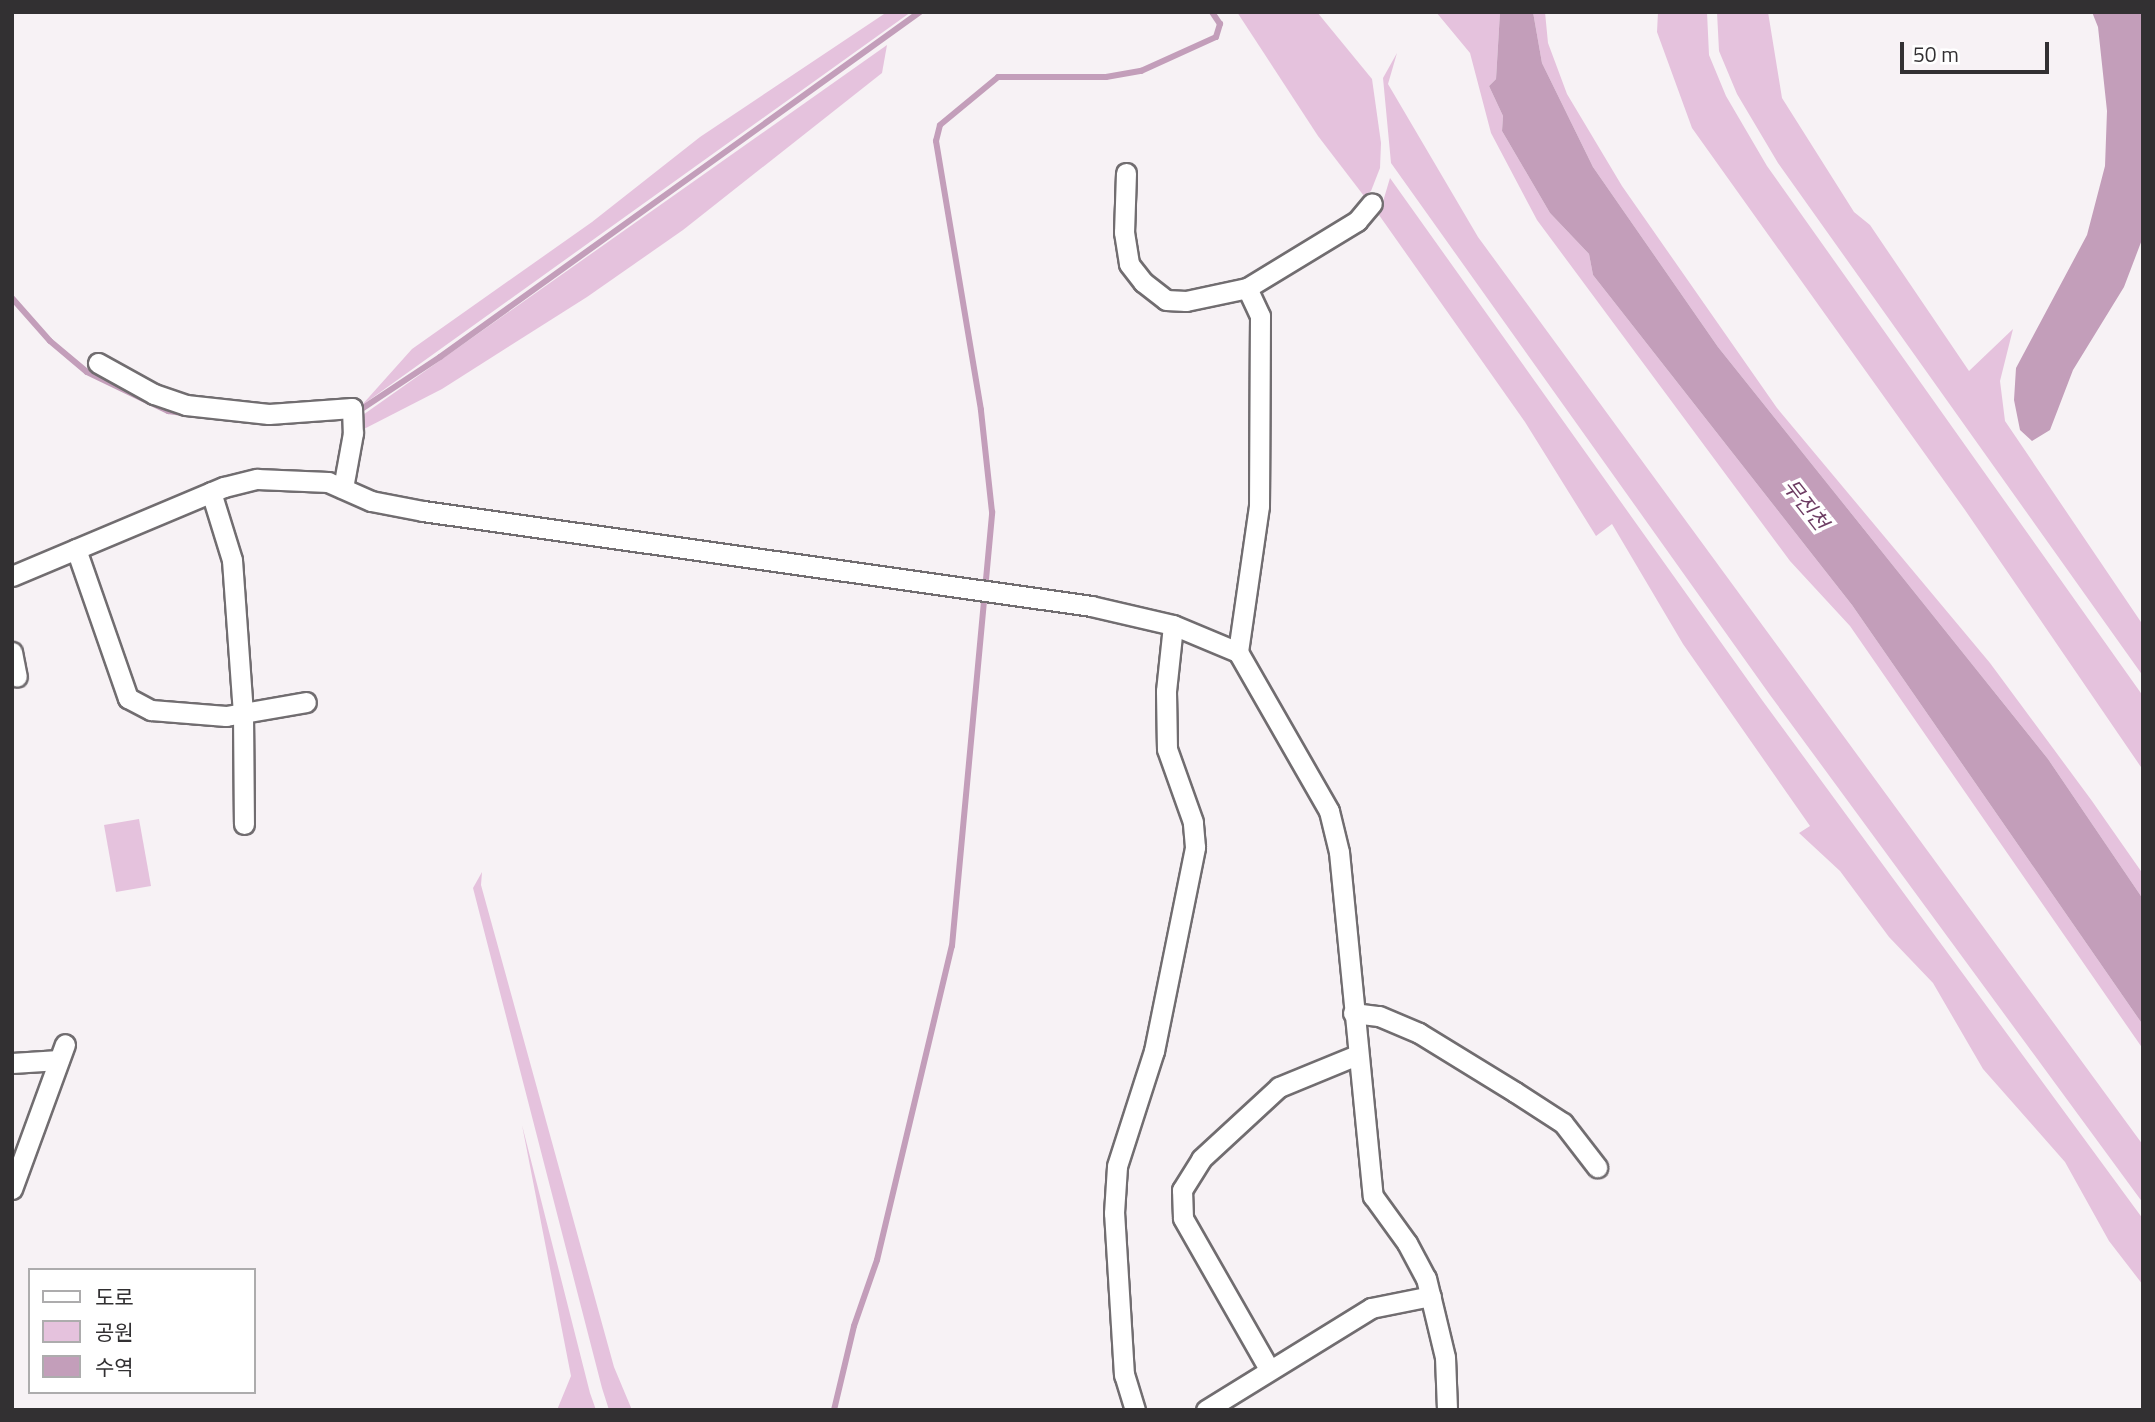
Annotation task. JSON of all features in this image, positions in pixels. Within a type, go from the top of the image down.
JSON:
[{"type":"street","points":[[1126,173],[1124,232],[1129,264],[1143,282],[1166,300],[1186,301],[1247,288],[1357,221],[1372,203]]},
{"type":"street","points":[[1247,288],[1259,316],[1261,463],[1238,652],[1329,811],[1339,852],[1373,1196],[1407,1243],[1431,1296],[1445,1357],[1447,1410]]},
{"type":"street","points":[[98,363],[154,394],[186,405],[270,414],[352,408],[343,488]]},
{"type":"street","points":[[12,576],[211,492],[257,479],[328,482],[371,501],[423,511],[985,590],[1173,625],[1238,652]]},
{"type":"street","points":[[211,492],[232,560],[243,714],[244,824]]},
{"type":"street","points":[[76,549],[128,698],[151,710],[243,714],[306,702]]},
{"type":"street","points":[[1135,1410],[1124,1375],[1114,1213],[1117,1166],[1154,1051],[1188,900],[1195,847],[1193,822],[1167,749],[1166,691],[1173,625]]},
{"type":"street","points":[[12,652],[17,677]]},
{"type":"street","points":[[1353,1013],[1380,1016],[1419,1033],[1515,1093],[1563,1124],[1597,1167]]},
{"type":"street","points":[[12,1063],[62,1052],[12,1189]]},
{"type":"street","points":[[1269,1369],[1183,1218],[1182,1190],[1201,1159],[1279,1087],[1357,1055]]},
{"type":"street","points":[[1206,1410],[1371,1308],[1431,1296]]},
{"type":"green space","points":[[887,12],[911,12],[361,406],[412,349],[592,222],[700,137]]},
{"type":"green space","points":[[1237,12],[1317,12],[1372,79],[1381,143],[1380,168],[1371,191],[1364,196],[1318,136]]},
{"type":"green space","points":[[1436,12],[1500,12],[1496,79],[1489,86],[1503,116],[1502,131],[1550,213],[1589,254],[1593,275],[1852,605],[2143,1025],[2143,1049],[1850,626],[1790,561],[1537,220],[1491,133],[1470,53]]},
{"type":"green space","points":[[1533,12],[1545,12],[1548,43],[1567,94],[1622,186],[1777,408],[1990,663],[2092,801],[2143,874],[2143,899],[2048,759],[1718,347],[1593,167],[1542,63]]},
{"type":"green space","points":[[1658,12],[1707,12],[1709,55],[1726,96],[1767,166],[2143,696],[2143,770],[1965,510],[1692,128],[1657,32]]},
{"type":"green space","points":[[1717,12],[1768,12],[1782,98],[1854,212],[1870,225],[1969,371],[2013,329],[2000,381],[2005,421],[2143,625],[2143,676],[1778,163],[1737,94],[1719,51]]},
{"type":"green space","points":[[887,45],[882,73],[683,230],[587,297],[442,389],[362,430],[360,417]]},
{"type":"green space","points":[[1397,53],[1388,84],[1478,237],[2143,1145],[2143,1203],[1770,695],[1391,163],[1383,78]]},
{"type":"green space","points":[[1390,178],[1762,700],[2143,1219],[2143,1285],[2109,1241],[2065,1162],[1983,1069],[1933,983],[1889,937],[1840,871],[1799,833],[1810,826],[1683,644],[1612,524],[1596,536],[1525,422],[1379,215]]},
{"type":"green space","points":[[139,819],[151,886],[116,892],[104,825]]},
{"type":"green space","points":[[482,872],[481,885],[614,1367],[632,1410],[609,1410],[602,1388],[473,888]]},
{"type":"green space","points":[[522,1125],[596,1410],[557,1410],[571,1376]]},
{"type":"water","name":"무진천","points":[[1500,12],[1533,12],[1542,63],[1593,167],[1718,347],[2048,759],[2143,899],[2143,1025],[1852,605],[1593,275],[1589,254],[1550,213],[1502,131],[1503,116],[1489,86],[1496,79]]},
{"type":"water","points":[[2092,12],[2143,12],[2143,237],[2124,287],[2073,370],[2050,430],[2032,441],[2020,430],[2014,400],[2016,368],[2087,235],[2105,166],[2107,111],[2098,27]]},
{"type":"waterway","points":[[357,412],[440,357],[920,12]]},
{"type":"waterway","points":[[834,1410],[854,1326],[877,1260],[952,946],[992,512],[981,410],[936,141],[940,125],[998,77],[1106,77],[1141,71],[1216,37],[1220,24],[1212,12]]},
{"type":"waterway","points":[[12,298],[50,341],[87,372],[168,411],[183,413]]}]
